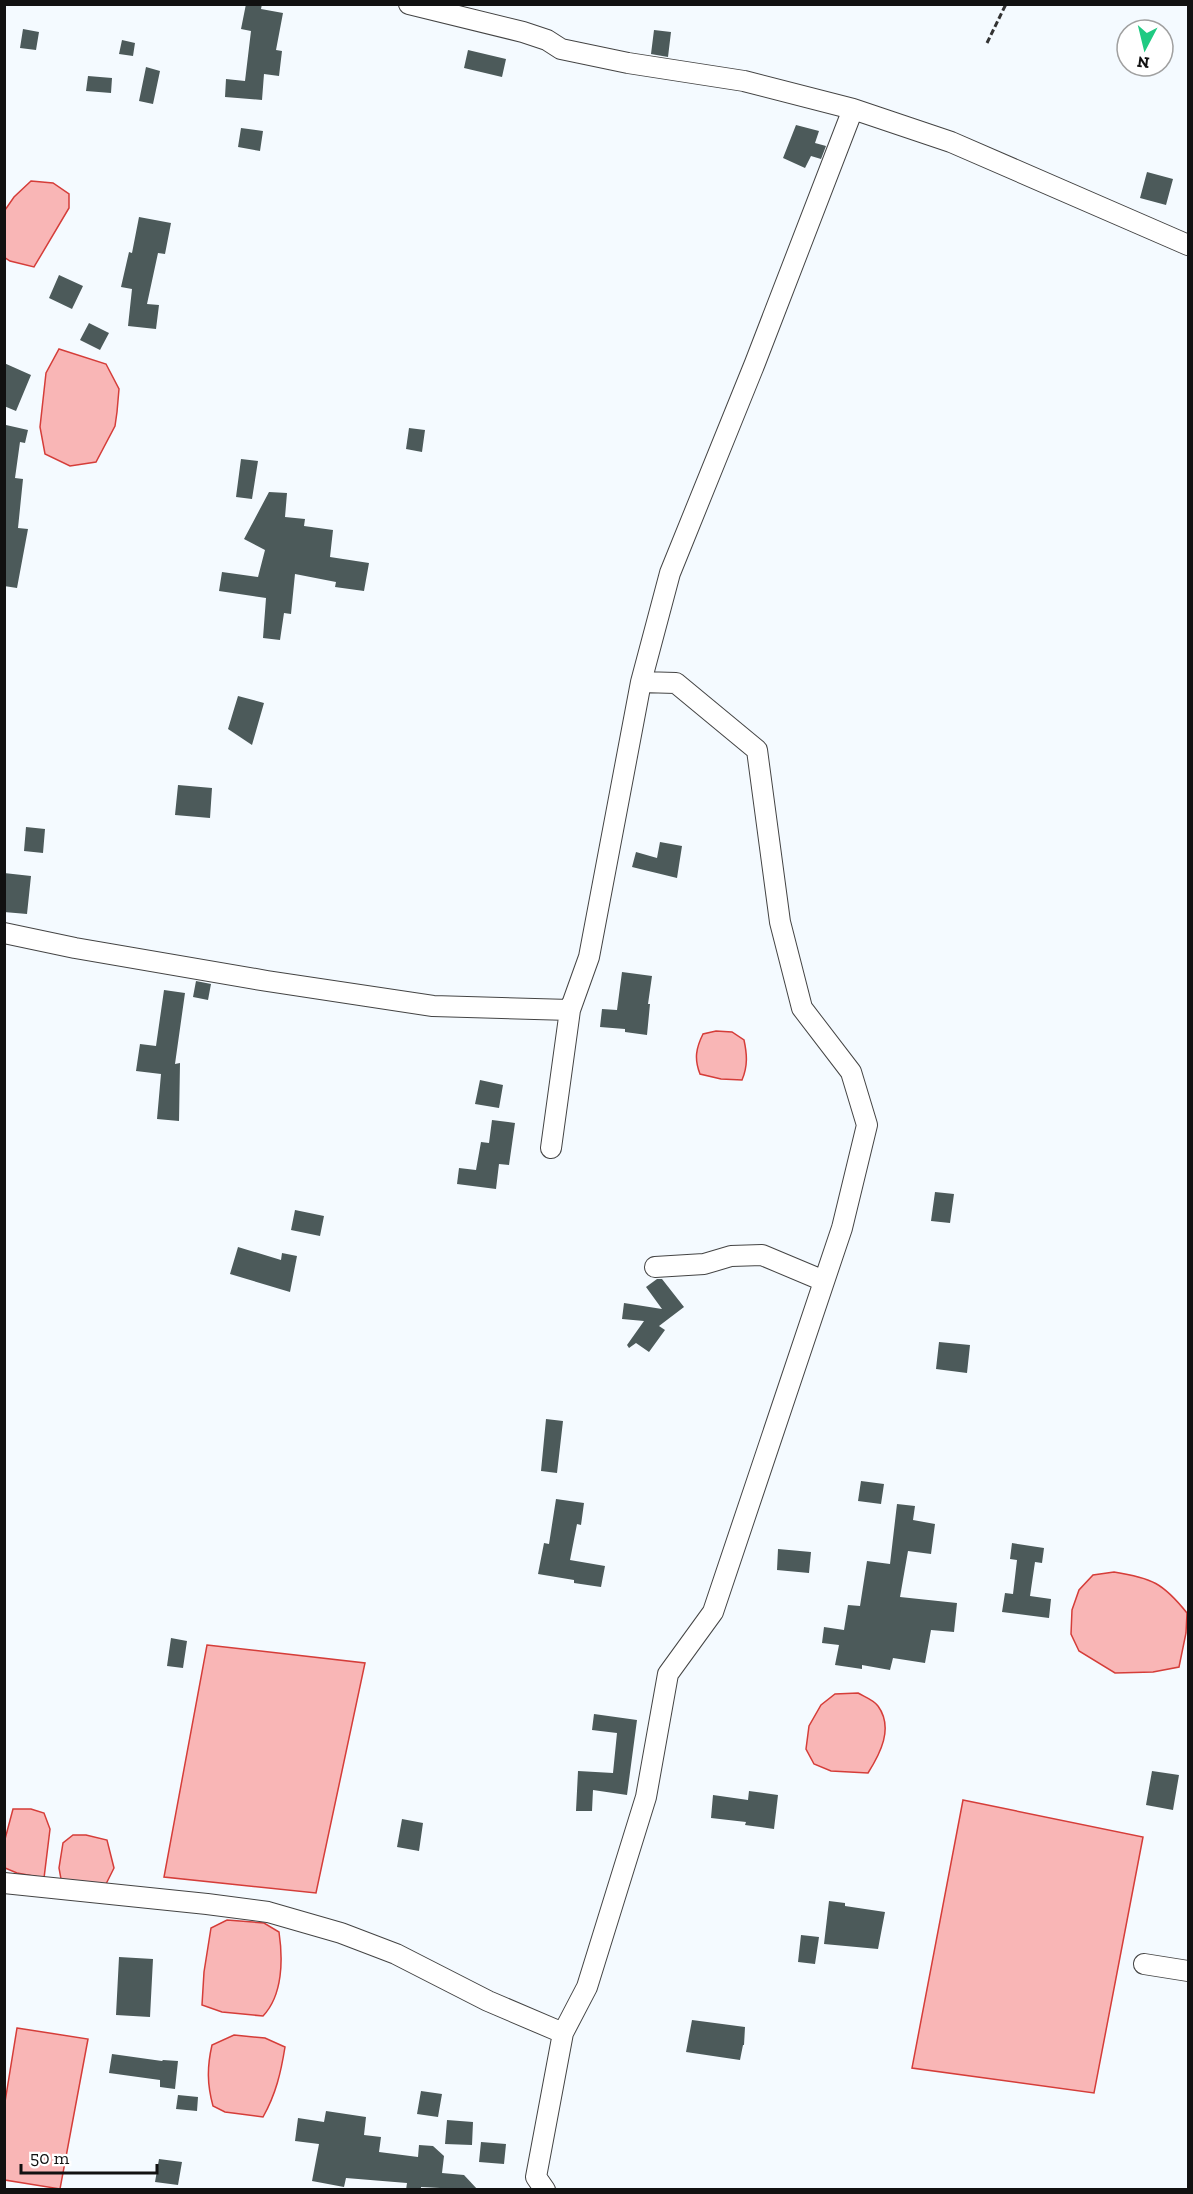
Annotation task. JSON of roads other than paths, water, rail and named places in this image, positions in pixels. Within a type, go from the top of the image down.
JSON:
[{"type":"street","points":[[409,4],[523,32],[547,40],[561,49],[628,63],[744,81],[853,109],[951,142],[1188,246]]},
{"type":"street","points":[[551,1148],[570,1010],[589,957],[641,682],[670,573],[755,363],[853,109]]},
{"type":"street","points":[[545,2190],[536,2177],[562,2033],[587,1987],[646,1797],[668,1674],[714,1612],[842,1228],[867,1125],[851,1072],[802,1008],[780,921],[757,750],[676,683],[641,682]]},
{"type":"street","points":[[4,933],[75,948],[244,977],[433,1006],[570,1010]]},
{"type":"street","points":[[655,1267],[704,1264],[731,1256],[762,1255],[824,1281]]},
{"type":"street","points":[[4,1883],[268,1912],[341,1933],[396,1954],[488,2001],[562,2033]]},
{"type":"street","points":[[1144,1964],[1188,1971]]}]
